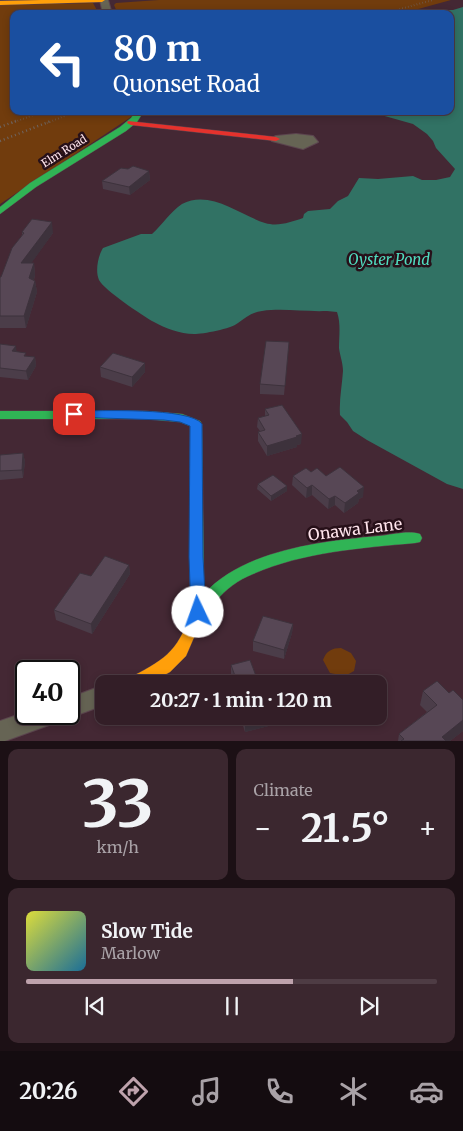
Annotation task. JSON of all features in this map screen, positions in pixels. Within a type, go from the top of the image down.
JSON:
[{"type":"street","points":[[0,3],[103,0]]},
{"type":"street","name":"Elm Road","points":[[0,211],[33,185],[131,123],[137,115]]},
{"type":"street","points":[[131,123],[276,139]]},
{"type":"street","points":[[0,415],[145,415],[182,418],[196,424],[198,612],[181,651],[165,667],[150,675]]},
{"type":"street","name":"Onawa Lane","points":[[198,612],[221,586],[246,571],[274,561],[321,548],[356,542],[415,538]]},
{"type":"street","points":[[80,704],[95,698]]},
{"type":"street","points":[[0,732],[20,725]]},
{"type":"path","points":[[397,10],[433,0]]},
{"type":"path","points":[[0,128],[34,115]]},
{"type":"path","points":[[0,141],[67,115]]},
{"type":"shaded area","points":[[159,0],[451,0],[415,10],[116,10],[114,5],[116,3]]},
{"type":"shaded area","points":[[93,3],[97,10],[10,10],[10,115],[134,115],[0,204],[0,5]]},
{"type":"shaded area","points":[[341,648],[351,653],[356,661],[354,671],[347,675],[330,673],[323,660],[326,654]]},
{"type":"water","name":"Oyster Pond","points":[[463,7],[463,489],[447,484],[367,440],[353,431],[340,415],[343,365],[339,348],[337,312],[262,311],[223,329],[198,334],[183,333],[154,322],[133,309],[102,284],[99,280],[97,268],[98,259],[103,248],[141,234],[152,234],[178,207],[193,200],[214,201],[265,223],[280,224],[303,218],[304,214],[308,211],[330,209],[338,201],[348,196],[359,178],[378,179],[413,176],[422,180],[436,180],[450,177],[455,169],[436,148],[427,134],[413,124],[381,115],[454,115],[453,10]]},
{"type":"building","points":[[133,166],[149,171],[129,187],[102,181],[121,168],[128,169]]},
{"type":"building","points":[[32,219],[52,222],[21,263],[34,263],[29,278],[35,281],[24,316],[0,316],[0,277],[12,248]]},
{"type":"building","points":[[266,341],[289,342],[285,386],[260,384]]},
{"type":"building","points":[[0,344],[16,346],[12,351],[26,353],[24,356],[35,357],[26,371],[0,368]]},
{"type":"building","points":[[113,353],[145,363],[132,377],[100,367]]},
{"type":"building","points":[[282,405],[302,434],[267,446],[258,432],[265,430],[258,418],[269,415],[265,409]]},
{"type":"building","points":[[23,453],[22,470],[0,471],[0,455]]},
{"type":"building","points":[[340,467],[364,487],[345,503],[335,496],[329,499],[312,485],[307,488],[293,476],[306,468],[311,472],[317,468],[326,476]]},
{"type":"building","points":[[273,475],[287,486],[271,496],[258,484]]},
{"type":"building","points":[[105,556],[129,565],[91,624],[54,610],[80,573],[91,576]]},
{"type":"building","points":[[263,616],[293,624],[284,650],[253,641]]},
{"type":"building","points":[[250,660],[256,675],[235,675],[231,665]]},
{"type":"building","points":[[437,681],[449,693],[453,690],[463,700],[463,720],[442,737],[446,741],[401,741],[404,739],[399,734],[437,705],[423,691]]},
{"type":"traffic: fast","points":[[0,211],[33,185],[123,129],[137,115]]},
{"type":"traffic: fast","points":[[0,415],[145,415],[182,418],[196,424],[197,595]]},
{"type":"traffic: fast","points":[[198,612],[227,581],[246,570],[267,562],[318,549],[415,538]]},
{"type":"traffic: slow","points":[[0,3],[102,0]]},
{"type":"traffic: slow","points":[[150,675],[165,667],[181,651],[198,612],[197,595]]},
{"type":"traffic: jam","points":[[131,123],[276,139]]},
{"type":"route","points":[[74,414],[164,416],[182,418],[196,424],[198,612]]}]
